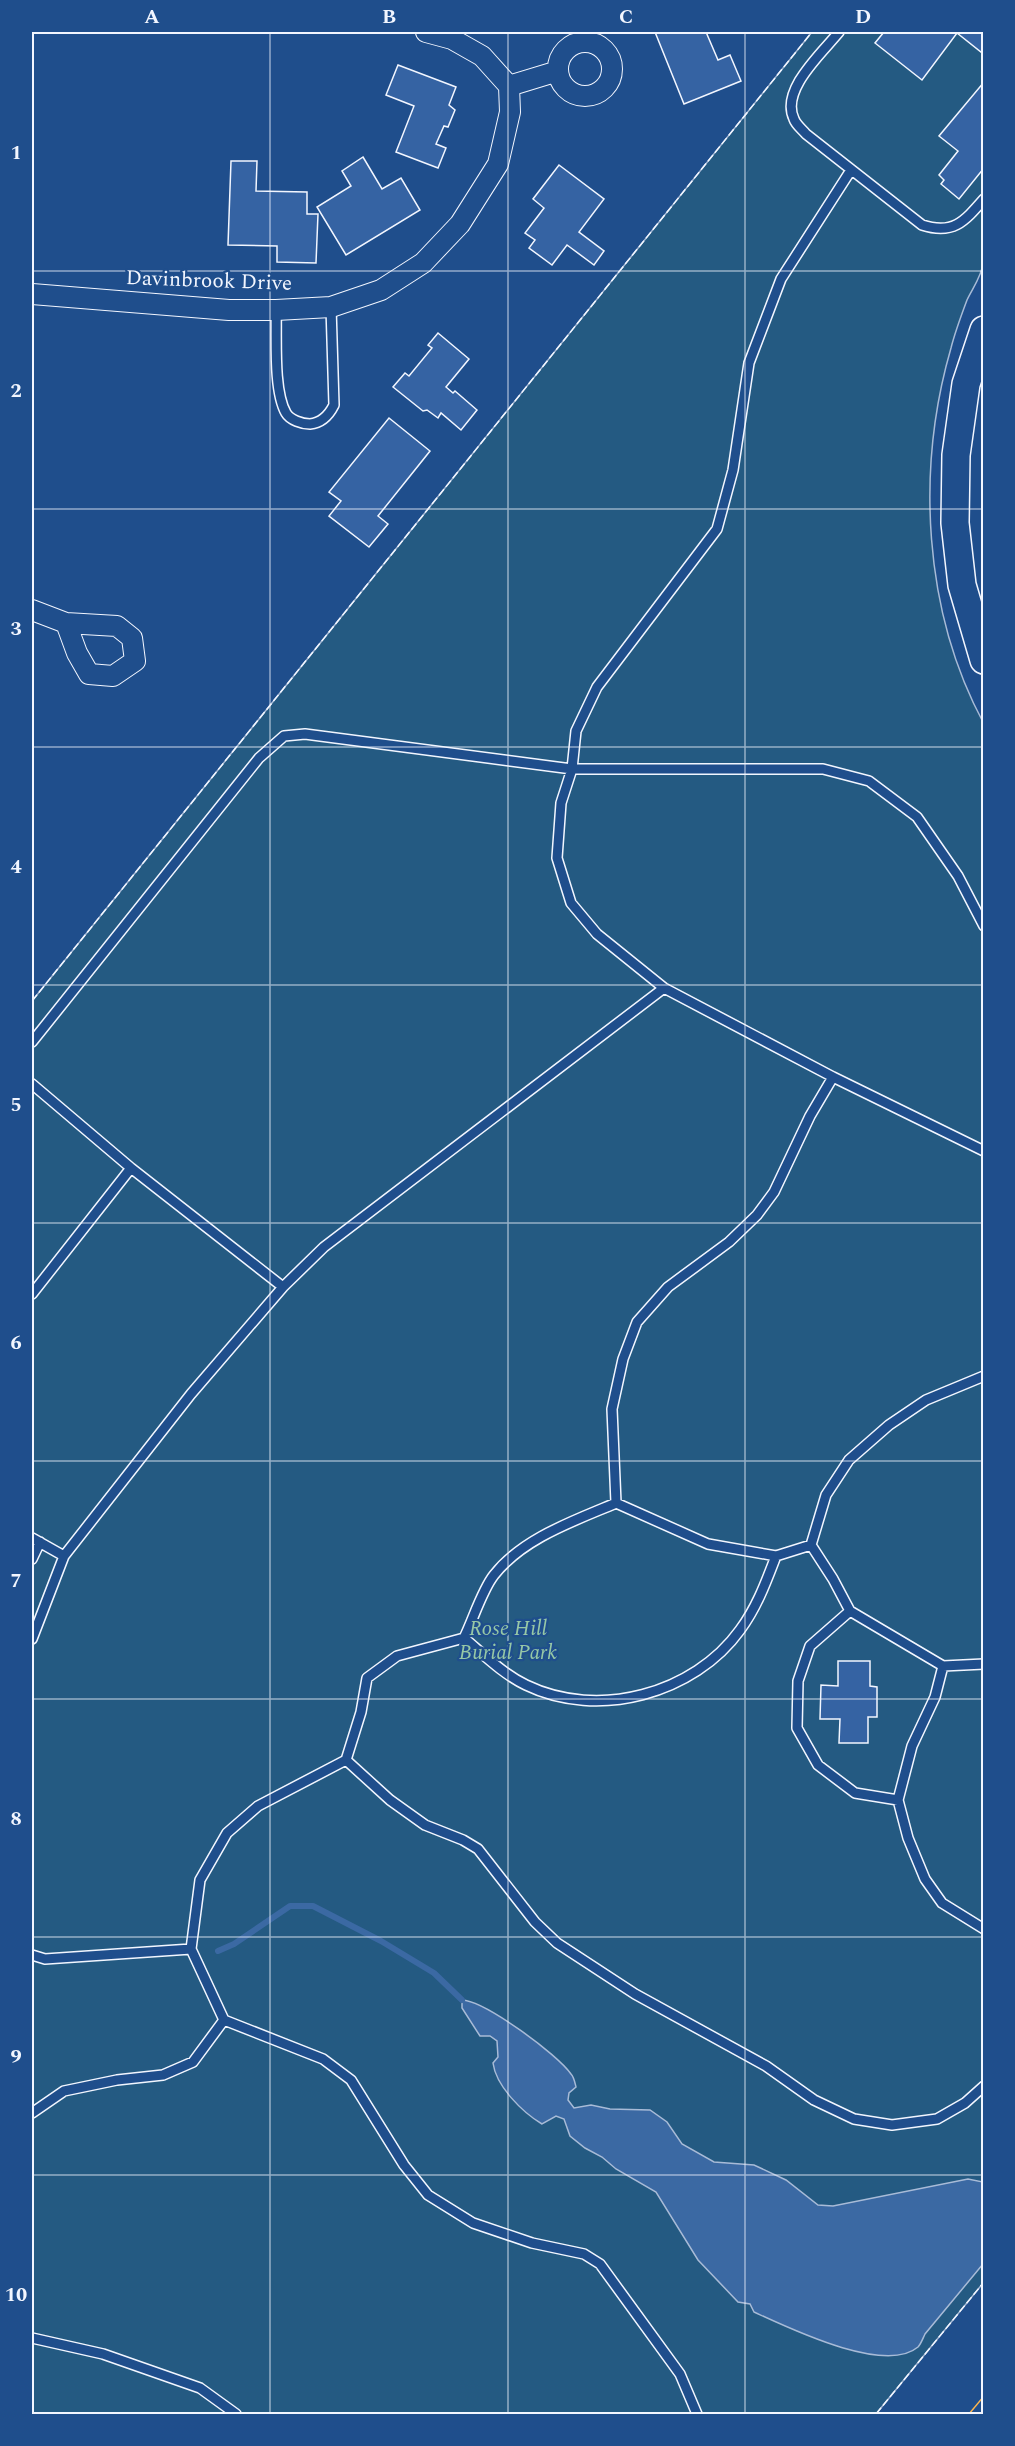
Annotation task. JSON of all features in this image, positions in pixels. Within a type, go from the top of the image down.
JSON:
[{"type":"main road","points":[[984,330],[966,384],[956,454],[955,523],[962,585],[984,660]]},
{"type":"street","points":[[426,32],[452,39],[482,56],[509,86],[558,71]]},
{"type":"street","name":"Davinbrook Drive","points":[[32,294],[229,310],[276,310],[331,307],[381,290],[423,263],[460,224],[498,164],[510,111],[509,86]]},
{"type":"street","points":[[32,610],[66,623]]},
{"type":"lane","points":[[839,32],[792,93],[790,107],[794,121],[806,134],[922,225],[936,230],[953,228],[967,219],[984,200]]},
{"type":"lane","points":[[851,170],[781,279],[749,363],[732,470],[717,529],[597,687],[576,731],[572,769],[561,803],[558,858],[571,903],[597,934],[664,988],[833,1077],[984,1151]]},
{"type":"lane","points":[[276,310],[279,396],[287,415],[303,424],[318,423],[334,405],[331,307]]},
{"type":"lane","points":[[32,1042],[259,758],[284,736],[305,734],[572,769],[823,769],[869,781],[917,817],[958,876],[984,926]]},
{"type":"lane","points":[[32,1639],[64,1556],[191,1394],[283,1287],[324,1247],[664,988]]},
{"type":"lane","points":[[616,1503],[612,1408],[623,1359],[637,1322],[668,1287],[729,1242],[757,1215],[774,1192],[810,1116],[833,1077]]},
{"type":"lane","points":[[32,1084],[131,1168],[283,1287]]},
{"type":"lane","points":[[32,1294],[131,1168]]},
{"type":"lane","points":[[811,1545],[826,1495],[849,1460],[889,1425],[926,1400],[984,1376]]},
{"type":"lane","points":[[464,1638],[492,1577],[511,1557],[563,1525],[616,1503],[708,1544],[776,1556],[811,1545]]},
{"type":"lane","points":[[32,1559],[36,1540],[64,1556]]},
{"type":"lane","points":[[811,1545],[833,1578],[850,1611],[943,1665],[984,1664]]},
{"type":"lane","points":[[464,1638],[503,1672],[528,1686],[563,1696],[606,1702],[649,1694],[710,1661],[739,1632],[756,1605],[776,1556]]},
{"type":"lane","points":[[850,1611],[810,1646],[798,1681],[797,1728],[818,1765],[855,1793],[898,1800]]},
{"type":"lane","points":[[464,1638],[398,1656],[367,1678],[361,1712],[346,1760],[258,1806],[227,1833],[200,1880],[191,1949],[224,2020],[323,2059],[351,2080],[404,2165],[428,2195],[473,2223],[532,2243],[584,2254],[600,2264],[680,2374],[697,2415]]},
{"type":"lane","points":[[943,1665],[936,1697],[912,1746],[898,1800],[908,1838],[925,1879],[942,1903],[984,1929]]},
{"type":"lane","points":[[346,1760],[390,1800],[425,1825],[463,1840],[478,1849],[535,1922],[556,1943],[635,1994],[766,2066],[814,2100],[854,2120],[892,2125],[937,2119],[965,2103],[984,2086]]},
{"type":"lane","points":[[32,1955],[45,1959],[191,1949]]},
{"type":"lane","points":[[32,2113],[64,2091],[117,2080],[163,2075],[193,2062],[224,2020]]},
{"type":"lane","points":[[32,2338],[103,2354],[200,2388],[236,2415]]},
{"type":"green space","name":"Rose Hill Burial Park","points":[[812,32],[983,32],[984,254],[981,273],[967,300],[956,330],[940,394],[933,442],[930,490],[932,539],[938,587],[948,635],[964,680],[984,724],[984,2282],[876,2414],[32,2414],[32,1001]]},
{"type":"shaded area","points":[[462,2000],[487,2009],[503,2019],[536,2042],[563,2065],[572,2075],[576,2087],[569,2093],[568,2100],[574,2108],[591,2105],[610,2109],[650,2110],[667,2122],[682,2144],[714,2162],[754,2165],[786,2180],[818,2205],[833,2206],[968,2179],[983,2182],[983,2264],[925,2334],[918,2347],[903,2354],[883,2356],[837,2346],[754,2312],[750,2304],[738,2302],[698,2260],[656,2192],[585,2148],[570,2136],[564,2119],[556,2116],[542,2124],[526,2113],[511,2098],[495,2072],[493,2063],[498,2057],[497,2041],[490,2036],[480,2036],[462,2008]]},
{"type":"building","points":[[655,32],[706,32],[718,60],[730,55],[741,81],[684,104]]},
{"type":"building","points":[[884,32],[984,32],[984,50],[981,52],[957,33],[922,80],[875,43]]},
{"type":"building","points":[[398,65],[456,87],[449,105],[455,110],[448,127],[444,126],[436,144],[446,148],[438,168],[396,152],[414,106],[386,95]]},
{"type":"building","points":[[984,82],[984,168],[959,199],[941,184],[944,180],[939,175],[958,151],[939,136]]},
{"type":"building","points":[[363,157],[382,189],[401,178],[420,210],[346,255],[317,207],[351,186],[342,171]]},
{"type":"building","points":[[231,161],[257,161],[256,191],[307,192],[307,214],[318,214],[316,263],[277,262],[277,246],[228,245]]},
{"type":"building","points":[[559,165],[604,199],[579,232],[604,251],[594,265],[567,245],[552,265],[529,248],[535,240],[525,233],[544,208],[533,199]]},
{"type":"building","points":[[438,333],[469,359],[446,387],[453,393],[455,391],[477,410],[461,430],[441,413],[438,418],[427,410],[423,411],[393,387],[405,373],[409,376],[432,348],[428,345]]},
{"type":"building","points":[[389,418],[430,451],[378,516],[388,524],[369,547],[329,516],[341,501],[329,492]]},
{"type":"building","points":[[838,1661],[870,1661],[870,1686],[877,1687],[877,1717],[868,1717],[868,1743],[839,1743],[840,1719],[820,1719],[821,1685],[838,1686]]},
{"type":"waterway","points":[[218,1951],[234,1944],[290,1906],[313,1906],[381,1941],[434,1973],[462,2000]]},
{"type":"fence","points":[[32,1001],[812,32]]},
{"type":"fence","points":[[876,2414],[984,2282]]},
{"type":"power","points":[[969,2414],[984,2396]]}]
